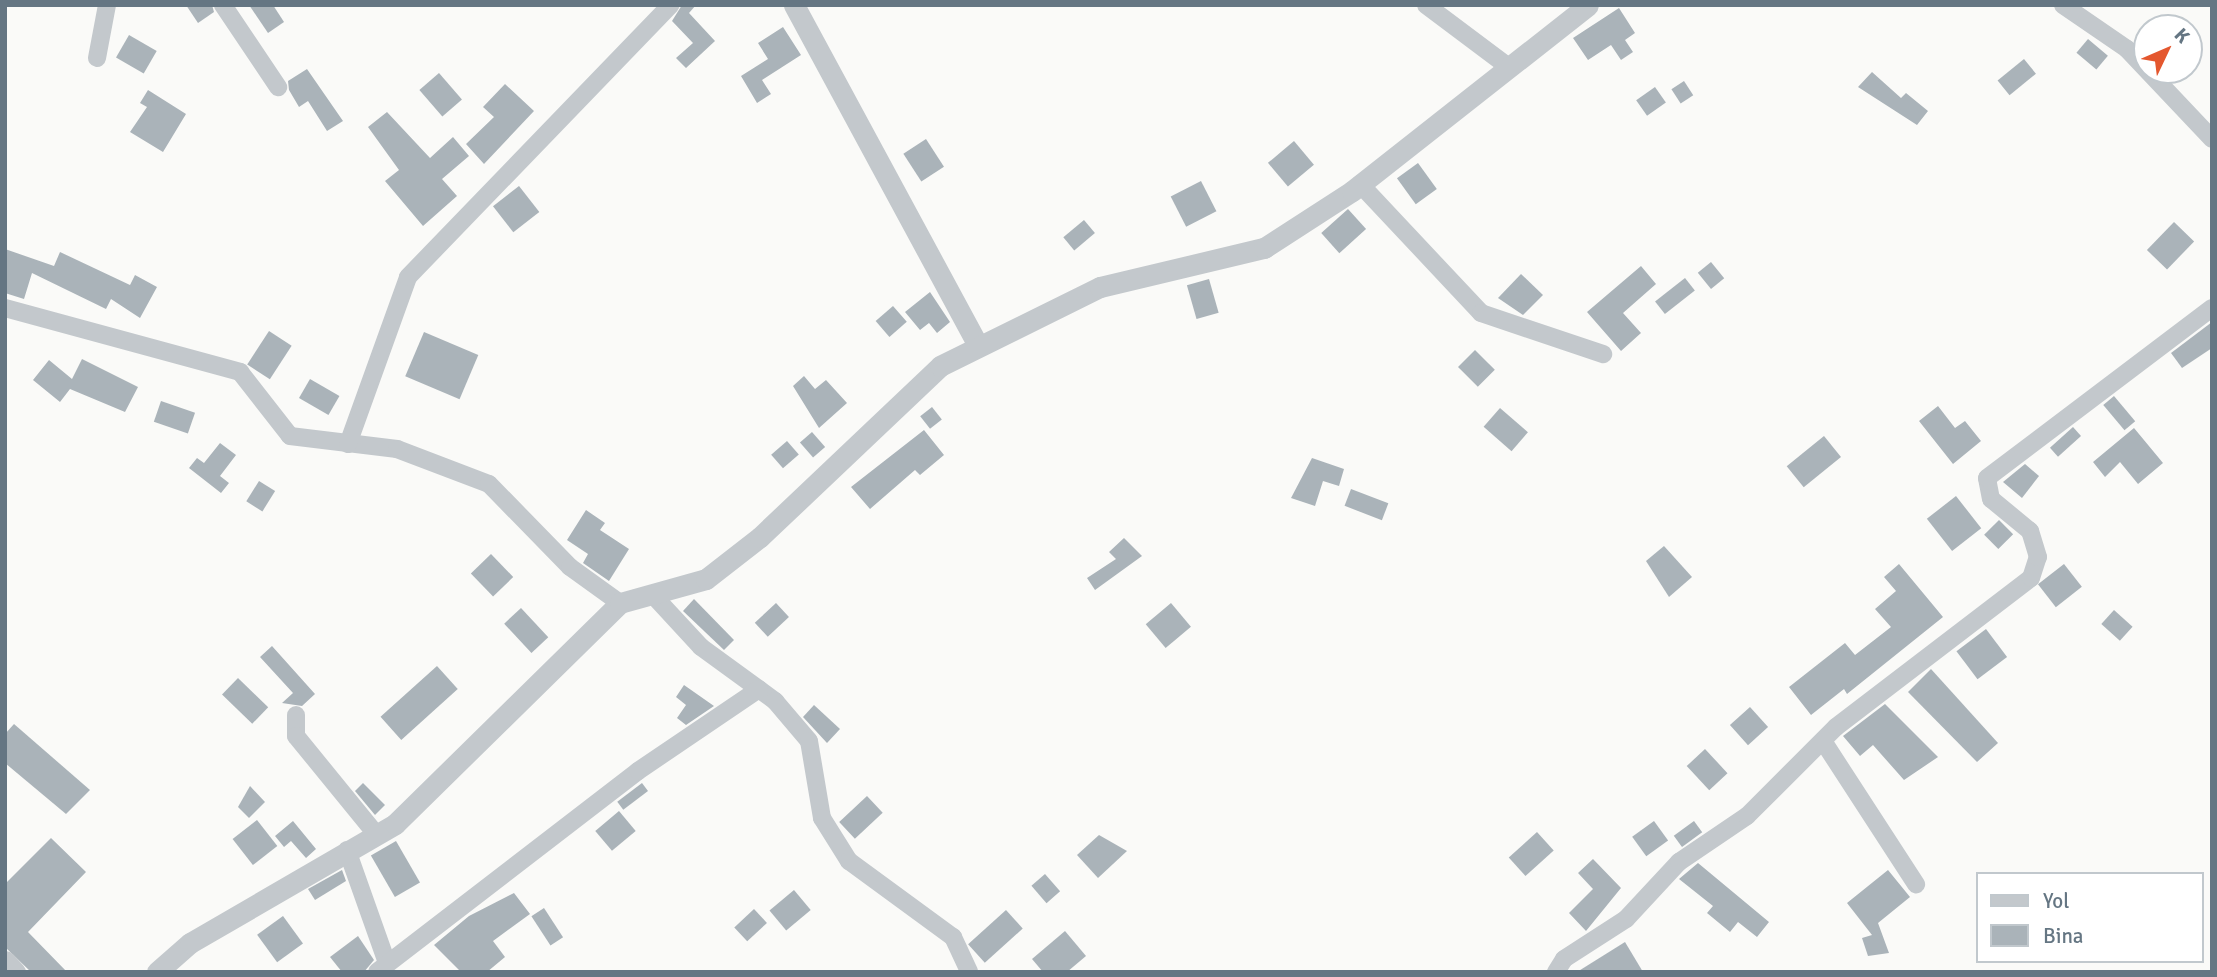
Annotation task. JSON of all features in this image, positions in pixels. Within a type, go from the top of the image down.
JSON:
[{"type":"street","points":[[97,58],[107,5]]},
{"type":"street","points":[[223,5],[278,87]]},
{"type":"street","points":[[348,444],[408,277],[671,5]]},
{"type":"street","points":[[794,5],[978,346]]},
{"type":"street","points":[[1426,5],[1510,68]]},
{"type":"street","points":[[157,972],[190,943],[374,833],[396,824],[621,603],[706,579],[760,537],[940,366],[1100,287],[1264,248],[1360,184],[1588,5]]},
{"type":"street","points":[[2063,5],[2127,49],[2212,139]]},
{"type":"street","points":[[1360,184],[1481,313],[1603,354]]},
{"type":"street","points":[[5,308],[240,372],[290,436],[397,449],[489,484],[570,567],[621,603]]},
{"type":"street","points":[[1556,972],[1564,959],[1626,919],[1679,862],[1747,816],[1823,741],[2031,578],[2038,556],[2030,531],[1991,499],[1987,478],[2212,308]]},
{"type":"street","points":[[652,594],[701,647],[759,689],[808,741],[822,818],[849,861],[953,937],[969,972]]},
{"type":"street","points":[[347,850],[382,967],[638,771],[759,689]]},
{"type":"street","points":[[296,715],[296,736],[374,833]]},
{"type":"street","points":[[1823,741],[1916,884]]},
{"type":"street","points":[[5,961],[15,972]]},
{"type":"building","points":[[186,5],[212,5],[214,12],[198,23]]},
{"type":"building","points":[[249,5],[273,5],[284,22],[268,33]]},
{"type":"building","points":[[682,5],[696,5],[689,13],[715,41],[686,68],[676,58],[693,43],[672,21]]},
{"type":"building","points":[[1619,8],[1635,33],[1625,40],[1633,52],[1621,60],[1611,45],[1588,60],[1573,38]]},
{"type":"building","points":[[783,27],[801,55],[762,80],[771,94],[757,103],[741,76],[768,59],[758,43]]},
{"type":"building","points":[[129,35],[157,51],[144,74],[116,58]]},
{"type":"building","points":[[2088,39],[2108,56],[2096,70],[2076,53]]},
{"type":"building","points":[[2024,59],[2036,74],[2010,95],[1998,80]]},
{"type":"building","points":[[307,69],[343,121],[327,131],[308,101],[299,107],[289,90],[288,81]]},
{"type":"building","points":[[1872,72],[1901,98],[1906,93],[1928,111],[1917,125],[1858,87]]},
{"type":"building","points":[[439,73],[462,99],[442,116],[419,90]]},
{"type":"building","points":[[1684,81],[1693,95],[1681,103],[1671,89]]},
{"type":"building","points":[[505,84],[534,111],[484,164],[466,144],[494,117],[483,107]]},
{"type":"building","points":[[1655,87],[1666,103],[1647,116],[1636,100]]},
{"type":"building","points":[[148,90],[186,114],[163,152],[130,132],[147,107],[140,103]]},
{"type":"building","points":[[387,112],[430,158],[453,137],[469,156],[442,179],[457,196],[423,226],[385,181],[399,170],[368,127]]},
{"type":"building","points":[[926,139],[944,167],[921,181],[903,154]]},
{"type":"building","points":[[1294,141],[1314,165],[1288,187],[1268,163]]},
{"type":"building","points":[[1418,163],[1437,189],[1416,204],[1397,178]]},
{"type":"building","points":[[1201,181],[1216,211],[1186,227],[1171,196]]},
{"type":"building","points":[[519,186],[539,212],[513,232],[493,206]]},
{"type":"building","points":[[1348,209],[1366,229],[1339,253],[1321,233]]},
{"type":"building","points":[[1084,220],[1095,233],[1074,250],[1063,237]]},
{"type":"building","points":[[2174,222],[2194,241],[2167,270],[2147,250]]},
{"type":"building","points":[[5,249],[54,266],[60,252],[130,285],[135,275],[157,287],[140,318],[111,299],[106,309],[32,273],[24,299],[5,293]]},
{"type":"building","points":[[1711,262],[1724,278],[1711,289],[1698,273]]},
{"type":"building","points":[[1641,266],[1656,284],[1623,313],[1641,333],[1621,351],[1587,312]]},
{"type":"building","points":[[1521,274],[1543,295],[1523,315],[1498,298]]},
{"type":"building","points":[[1685,278],[1695,291],[1665,314],[1655,301]]},
{"type":"building","points":[[1209,279],[1219,313],[1197,319],[1187,285]]},
{"type":"building","points":[[930,292],[950,322],[937,333],[929,323],[920,330],[905,312]]},
{"type":"building","points":[[893,306],[907,322],[889,337],[876,321]]},
{"type":"building","points":[[2212,322],[2212,348],[2182,368],[2171,353]]},
{"type":"building","points":[[269,331],[292,346],[270,379],[247,365]]},
{"type":"building","points":[[424,332],[478,355],[460,399],[405,376]]},
{"type":"building","points":[[1475,350],[1495,370],[1478,387],[1458,367]]},
{"type":"building","points":[[82,359],[138,387],[125,412],[70,389],[60,402],[33,380],[49,360],[72,379]]},
{"type":"building","points":[[804,376],[815,389],[826,380],[847,403],[819,428],[793,386]]},
{"type":"building","points":[[310,379],[339,396],[328,415],[299,398]]},
{"type":"building","points":[[2114,396],[2135,421],[2124,430],[2103,405]]},
{"type":"building","points":[[161,401],[195,413],[188,434],[154,422]]},
{"type":"building","points":[[1938,406],[1955,428],[1965,421],[1981,441],[1953,464],[1919,421]]},
{"type":"building","points":[[932,407],[942,420],[930,429],[920,416]]},
{"type":"building","points":[[1500,408],[1528,432],[1512,451],[1484,427]]},
{"type":"building","points":[[2073,427],[2081,436],[2058,457],[2050,448]]},
{"type":"building","points":[[2134,428],[2163,463],[2138,484],[2120,462],[2105,477],[2093,462]]},
{"type":"building","points":[[924,430],[944,455],[920,475],[915,470],[870,509],[851,487]]},
{"type":"building","points":[[812,432],[825,447],[813,458],[800,442]]},
{"type":"building","points":[[1824,436],[1841,457],[1804,487],[1787,466]]},
{"type":"building","points":[[787,441],[799,455],[783,468],[771,455]]},
{"type":"building","points":[[220,443],[236,455],[220,476],[229,483],[221,493],[189,468],[197,458],[204,463]]},
{"type":"building","points":[[1312,458],[1344,469],[1339,486],[1323,481],[1315,506],[1291,498]]},
{"type":"building","points":[[2025,464],[2039,476],[2022,498],[2003,482]]},
{"type":"building","points":[[259,481],[275,491],[262,511],[246,501]]},
{"type":"building","points":[[1351,489],[1388,503],[1382,520],[1345,506]]},
{"type":"building","points":[[1956,496],[1981,528],[1952,551],[1927,519]]},
{"type":"building","points":[[586,510],[605,523],[600,530],[629,549],[609,581],[583,563],[588,554],[567,540]]},
{"type":"building","points":[[1999,520],[2013,534],[1998,549],[1984,535]]},
{"type":"building","points":[[1124,538],[1142,556],[1095,590],[1087,578],[1116,559],[1109,552]]},
{"type":"building","points":[[1664,546],[1692,577],[1669,597],[1646,561]]},
{"type":"building","points":[[491,554],[513,577],[493,596],[471,573]]},
{"type":"building","points":[[1899,564],[1943,617],[1847,694],[1844,689],[1811,715],[1789,687],[1845,643],[1855,655],[1891,627],[1875,609],[1896,591],[1884,577]]},
{"type":"building","points":[[2064,564],[2082,587],[2056,607],[2038,584]]},
{"type":"building","points":[[694,599],[734,640],[724,650],[683,611]]},
{"type":"building","points":[[776,603],[789,617],[768,637],[755,623]]},
{"type":"building","points":[[1171,603],[1191,627],[1166,648],[1146,624]]},
{"type":"building","points":[[521,608],[548,637],[531,653],[504,624]]},
{"type":"building","points":[[2114,610],[2133,627],[2120,641],[2101,624]]},
{"type":"building","points":[[1986,629],[2007,657],[1978,679],[1956,651]]},
{"type":"building","points":[[272,646],[315,694],[302,706],[282,703],[293,693],[260,657]]},
{"type":"building","points":[[437,666],[458,689],[401,740],[381,717]]},
{"type":"building","points":[[1931,669],[1998,743],[1977,762],[1908,692]]},
{"type":"building","points":[[238,678],[268,707],[252,724],[222,695]]},
{"type":"building","points":[[684,685],[714,706],[686,725],[677,718],[686,705],[676,697]]},
{"type":"building","points":[[1885,704],[1938,757],[1904,780],[1873,745],[1860,756],[1843,736]]},
{"type":"building","points":[[814,705],[840,729],[827,743],[803,717]]},
{"type":"building","points":[[1750,707],[1768,727],[1748,745],[1730,725]]},
{"type":"building","points":[[14,724],[90,790],[66,814],[5,763],[5,734]]},
{"type":"building","points":[[1705,749],[1728,773],[1709,790],[1687,766]]},
{"type":"building","points":[[363,783],[385,805],[375,815],[355,791]]},
{"type":"building","points":[[642,783],[648,791],[623,810],[617,802]]},
{"type":"building","points":[[250,786],[265,802],[249,818],[238,807]]},
{"type":"building","points":[[867,796],[883,813],[855,839],[839,822]]},
{"type":"building","points":[[619,811],[636,831],[612,851],[595,831]]},
{"type":"building","points":[[257,820],[277,846],[253,865],[233,839]]},
{"type":"building","points":[[293,821],[316,849],[306,858],[291,841],[284,847],[275,836]]},
{"type":"building","points":[[1654,821],[1668,840],[1646,856],[1632,837]]},
{"type":"building","points":[[1694,821],[1702,832],[1682,847],[1674,836]]},
{"type":"building","points":[[1537,832],[1554,851],[1525,876],[1509,857]]},
{"type":"building","points":[[1099,835],[1127,851],[1098,878],[1077,855]]},
{"type":"building","points":[[51,838],[86,872],[28,932],[67,972],[31,972],[5,947],[5,884]]},
{"type":"building","points":[[396,841],[420,883],[395,897],[371,856]]},
{"type":"building","points":[[1593,859],[1621,888],[1586,931],[1569,913],[1593,889],[1578,873]]},
{"type":"building","points":[[1698,863],[1769,922],[1757,937],[1738,922],[1730,932],[1707,913],[1713,906],[1679,879]]},
{"type":"building","points":[[342,870],[346,881],[315,900],[308,889]]},
{"type":"building","points":[[1888,870],[1910,897],[1878,923],[1889,953],[1868,956],[1862,938],[1872,935],[1847,903]]},
{"type":"building","points":[[1045,874],[1060,891],[1047,903],[1031,886]]},
{"type":"building","points":[[794,890],[811,910],[786,930],[769,911]]},
{"type":"building","points":[[514,893],[530,914],[493,941],[505,957],[487,972],[461,972],[434,945],[469,916]]},
{"type":"building","points":[[544,908],[563,937],[550,946],[531,916]]},
{"type":"building","points":[[754,909],[767,923],[747,941],[734,927]]},
{"type":"building","points":[[1006,910],[1023,929],[985,963],[968,944]]},
{"type":"building","points":[[283,916],[303,944],[277,962],[257,935]]},
{"type":"building","points":[[1065,931],[1086,956],[1067,972],[1043,972],[1032,959]]},
{"type":"building","points":[[358,936],[374,960],[364,972],[342,972],[330,957]]},
{"type":"building","points":[[1625,942],[1643,972],[1577,972]]}]
